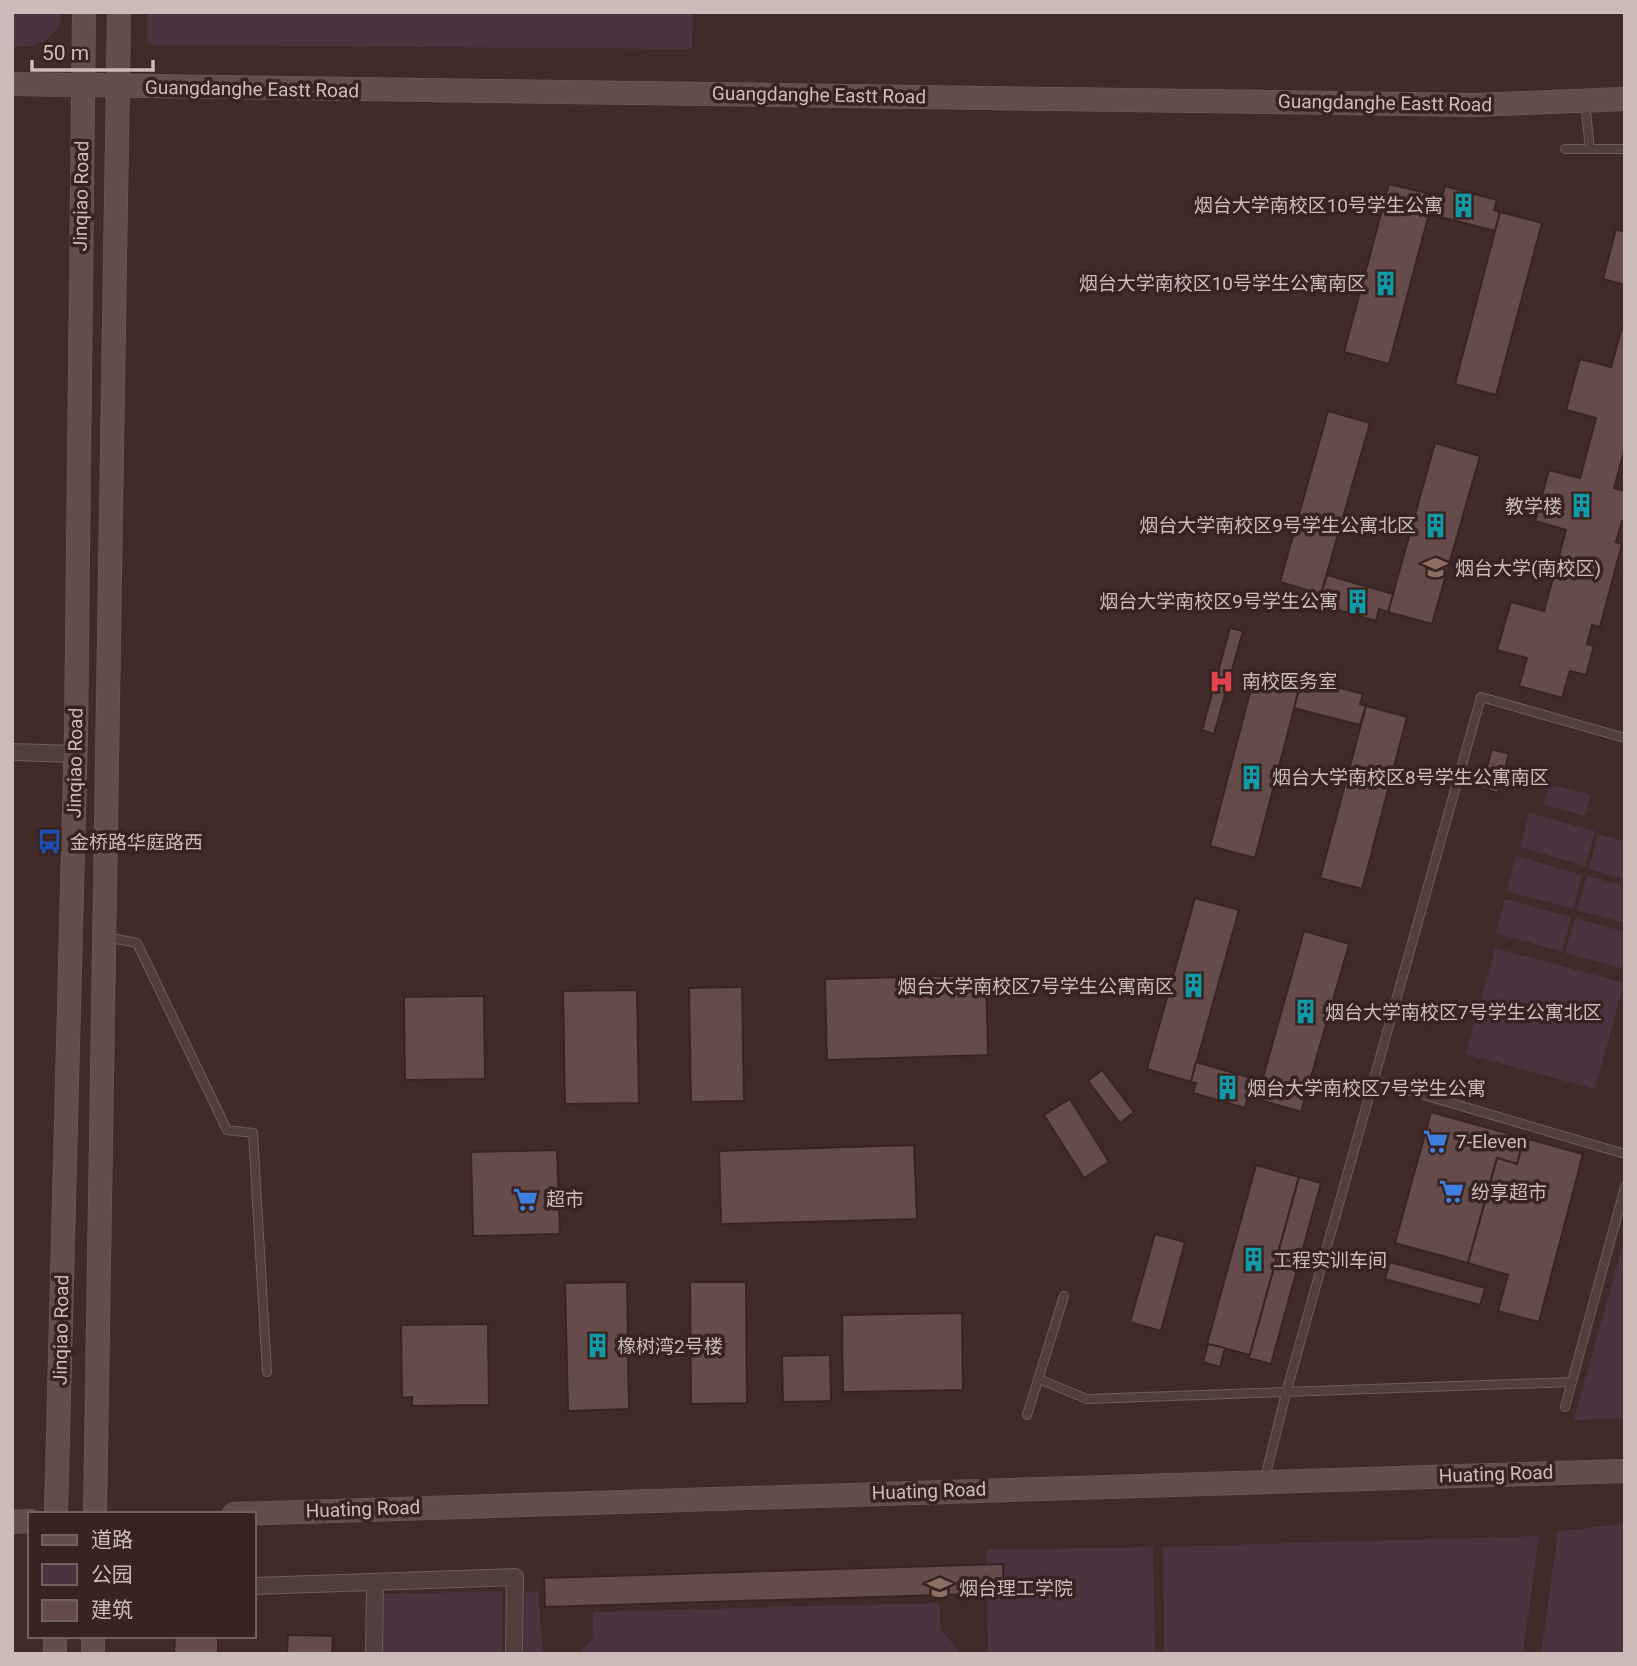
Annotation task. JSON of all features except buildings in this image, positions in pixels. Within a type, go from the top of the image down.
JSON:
[{"type":"street","name":"Jinqiao Road","points":[[56,1512],[75,754],[84,12]]},
{"type":"street","name":"Jinqiao Road","points":[[95,1512],[118,12]]},
{"type":"street","name":"Guangdanghe Eastt Road","points":[[12,85],[1473,105],[1625,99]]},
{"type":"street","points":[[12,752],[75,754]]},
{"type":"street","name":"Huating Road","points":[[256,1513],[1625,1471]]},
{"type":"street","points":[[256,1586],[375,1584],[515,1577],[514,1654]]},
{"type":"street","points":[[374,1654],[375,1584]]},
{"type":"lane","points":[[1585,100],[1590,149]]},
{"type":"lane","points":[[1565,149],[1625,149]]},
{"type":"lane","points":[[1265,1481],[1286,1393],[1481,697],[1625,738]]},
{"type":"lane","points":[[103,936],[137,943],[228,1130],[253,1133],[267,1372]]},
{"type":"lane","points":[[1373,1080],[1625,1154]]},
{"type":"lane","points":[[1565,1407],[1625,1187]]},
{"type":"lane","points":[[1027,1415],[1041,1380],[1064,1296]]},
{"type":"lane","points":[[1041,1380],[1087,1399],[1572,1382]]},
{"type":"green space","points":[[12,12],[60,12],[61,23],[40,43],[12,47]]},
{"type":"green space","points":[[147,12],[693,12],[692,49],[153,45],[147,41]]},
{"type":"green space","points":[[1549,784],[1591,795],[1585,816],[1543,804]]},
{"type":"green space","points":[[1529,813],[1595,831],[1585,866],[1520,847]]},
{"type":"green space","points":[[1598,834],[1625,842],[1625,879],[1589,869]]},
{"type":"green space","points":[[1516,856],[1582,875],[1573,909],[1507,891]]},
{"type":"green space","points":[[1587,876],[1625,886],[1625,923],[1577,910]]},
{"type":"green space","points":[[1505,899],[1571,917],[1562,952],[1496,933]]},
{"type":"green space","points":[[1575,918],[1625,932],[1625,969],[1565,953]]},
{"type":"green space","points":[[1495,948],[1624,983],[1595,1089],[1466,1054]]},
{"type":"green space","points":[[1625,1237],[1625,1418],[1574,1420]]},
{"type":"green space","points":[[1625,1524],[1625,1654],[1541,1654],[1558,1531]]},
{"type":"green space","points":[[1539,1536],[1523,1654],[1164,1654],[1163,1547]]},
{"type":"green space","points":[[1153,1547],[1155,1654],[988,1654],[986,1550]]},
{"type":"green space","points":[[502,1591],[502,1654],[382,1654],[384,1594]]},
{"type":"green space","points":[[538,1591],[543,1654],[524,1654],[525,1593]]},
{"type":"green space","points":[[939,1603],[941,1629],[961,1654],[579,1654],[593,1637],[593,1612]]},
{"type":"place","name":"烟台大学南校区10号学生公寓","points":[[1463,205]]},
{"type":"place","name":"烟台大学南校区10号学生公寓南区","points":[[1386,283]]},
{"type":"place","name":"教学楼","points":[[1582,506]]},
{"type":"place","name":"烟台大学南校区9号学生公寓北区","points":[[1436,525]]},
{"type":"place","name":"烟台大学(南校区)","points":[[1435,568]]},
{"type":"place","name":"烟台大学南校区9号学生公寓","points":[[1358,601]]},
{"type":"place","name":"南校医务室","points":[[1222,681]]},
{"type":"place","name":"烟台大学南校区8号学生公寓南区","points":[[1252,777]]},
{"type":"place","name":"金桥路华庭路西","points":[[50,842]]},
{"type":"place","name":"烟台大学南校区7号学生公寓南区","points":[[1194,986]]},
{"type":"place","name":"烟台大学南校区7号学生公寓北区","points":[[1305,1012]]},
{"type":"place","name":"烟台大学南校区7号学生公寓","points":[[1227,1088]]},
{"type":"place","name":"7-Eleven","points":[[1436,1141]]},
{"type":"place","name":"纷享超市","points":[[1451,1192]]},
{"type":"place","name":"超市","points":[[526,1199]]},
{"type":"place","name":"工程实训车间","points":[[1253,1260]]},
{"type":"place","name":"橡树湾2号楼","points":[[597,1346]]},
{"type":"place","name":"烟台理工学院","points":[[939,1588]]}]
